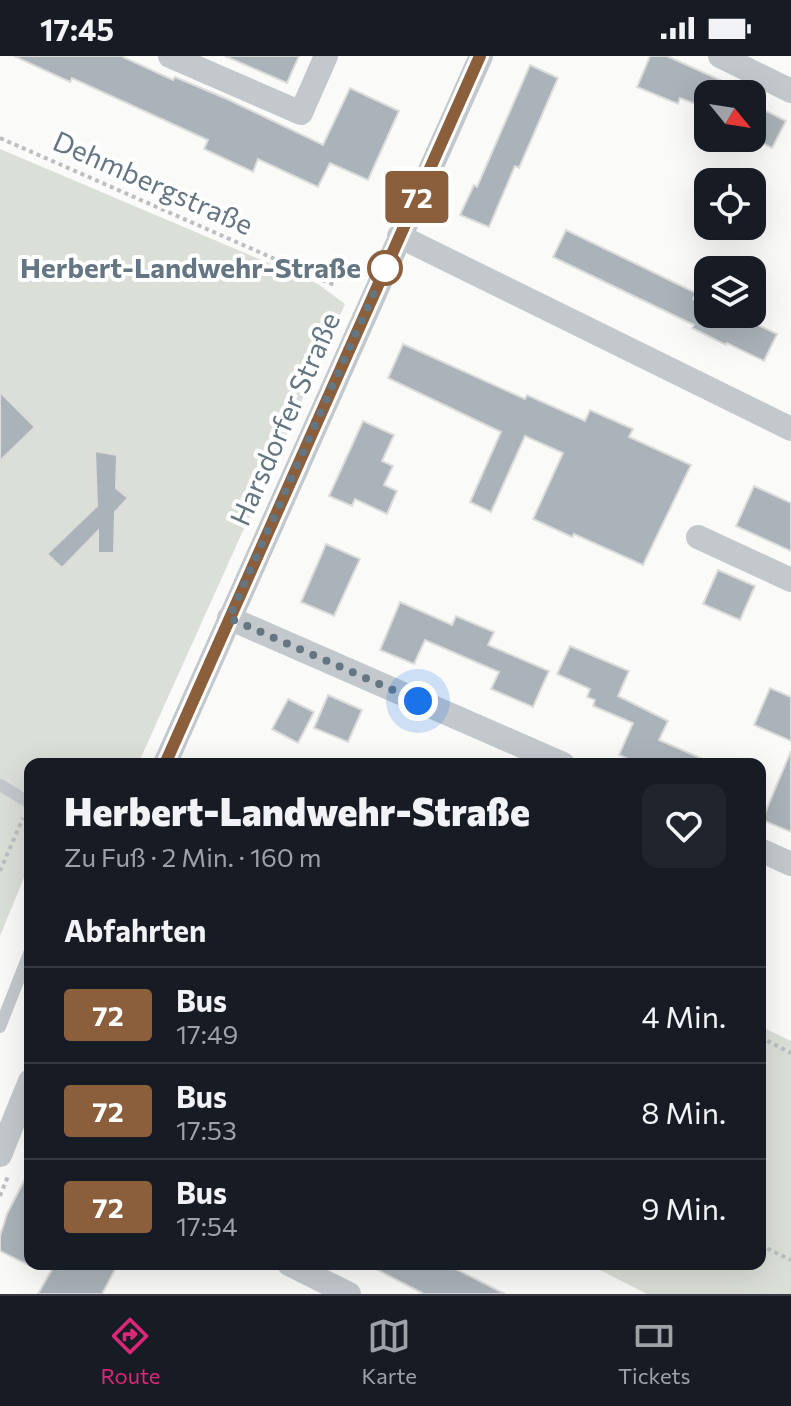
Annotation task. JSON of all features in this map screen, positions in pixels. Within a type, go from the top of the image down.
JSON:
[{"type":"street","points":[[170,56],[301,113],[326,56]]},
{"type":"street","name":"Harsdorfer Straße","points":[[168,758],[481,56]]},
{"type":"street","points":[[720,56],[791,91]]},
{"type":"street","points":[[399,236],[791,429]]},
{"type":"street","points":[[698,537],[791,580]]},
{"type":"street","points":[[229,618],[549,758]]},
{"type":"street","points":[[766,853],[791,864]]},
{"type":"street","points":[[10,1139],[24,1098]]},
{"type":"street","points":[[301,1270],[349,1294]]},
{"type":"lane","points":[[0,785],[24,799]]},
{"type":"lane","points":[[0,1027],[24,966]]},
{"type":"path","name":"Dehmbergstraße","points":[[0,138],[334,285]]},
{"type":"path","points":[[0,871],[24,816],[12,811]]},
{"type":"path","points":[[766,1040],[791,1053]]},
{"type":"path","points":[[766,1248],[791,1260]]},
{"type":"shaded area","points":[[0,149],[318,284],[345,304],[141,758],[24,758],[24,878],[0,936]]},
{"type":"shaded area","points":[[766,1029],[791,1041],[791,1294],[647,1294],[600,1270],[766,1270]]},
{"type":"building","points":[[14,56],[121,56],[173,80],[175,77],[227,99],[323,145],[350,88],[399,111],[368,180],[330,163],[318,187],[258,159],[253,172],[204,149],[208,140],[72,78],[70,82]]},
{"type":"building","points":[[225,56],[299,56],[287,83]]},
{"type":"building","points":[[650,56],[667,56],[720,80],[694,80],[694,104],[680,98],[678,104],[637,87]]},
{"type":"building","points":[[530,65],[558,78],[519,168],[515,166],[489,227],[460,215],[474,185],[477,187]]},
{"type":"building","points":[[766,111],[786,121],[772,148],[766,145]]},
{"type":"building","points":[[566,230],[694,292],[694,325],[553,257]]},
{"type":"building","points":[[694,325],[694,328],[764,328],[777,334],[764,361],[692,328]]},
{"type":"building","points":[[403,344],[525,399],[527,395],[585,421],[590,410],[633,429],[629,437],[691,465],[643,565],[533,519],[563,453],[525,436],[491,512],[470,502],[501,432],[388,378]]},
{"type":"building","points":[[0,392],[35,427],[0,461]]},
{"type":"building","points":[[363,421],[394,435],[382,461],[393,466],[384,485],[397,491],[387,514],[355,499],[352,506],[329,496]]},
{"type":"building","points":[[95,451],[117,455],[116,488],[128,498],[115,512],[114,553],[98,553],[98,531],[62,568],[47,554],[97,506]]},
{"type":"building","points":[[754,486],[791,503],[791,551],[736,526]]},
{"type":"building","points":[[326,544],[360,559],[334,616],[301,602]]},
{"type":"building","points":[[718,570],[755,586],[740,620],[703,604]]},
{"type":"building","points":[[400,602],[452,625],[456,616],[494,632],[488,645],[549,671],[533,707],[491,689],[499,672],[425,640],[414,664],[380,650]]},
{"type":"building","points":[[570,646],[629,671],[618,696],[668,721],[659,740],[700,758],[626,758],[619,755],[633,723],[593,706],[595,700],[587,697],[590,689],[557,674]]},
{"type":"building","points":[[770,688],[791,697],[791,741],[754,725]]},
{"type":"building","points":[[328,695],[362,710],[348,742],[314,728]]},
{"type":"building","points":[[288,699],[314,712],[298,743],[272,729]]},
{"type":"building","points":[[791,751],[791,832],[766,822],[766,810]]},
{"type":"building","points":[[24,1181],[24,1263],[0,1251],[0,1236]]},
{"type":"building","points":[[52,1270],[115,1270],[102,1294],[38,1294]]},
{"type":"building","points":[[378,1270],[458,1270],[505,1294],[424,1294]]},
{"type":"bus line","name":"72","points":[[168,758],[480,56]]},
{"type":"place","name":"Herbert-Landwehr-Straße","points":[[385,268]]},
{"type":"route","points":[[385,268],[229,618],[418,701]]}]
